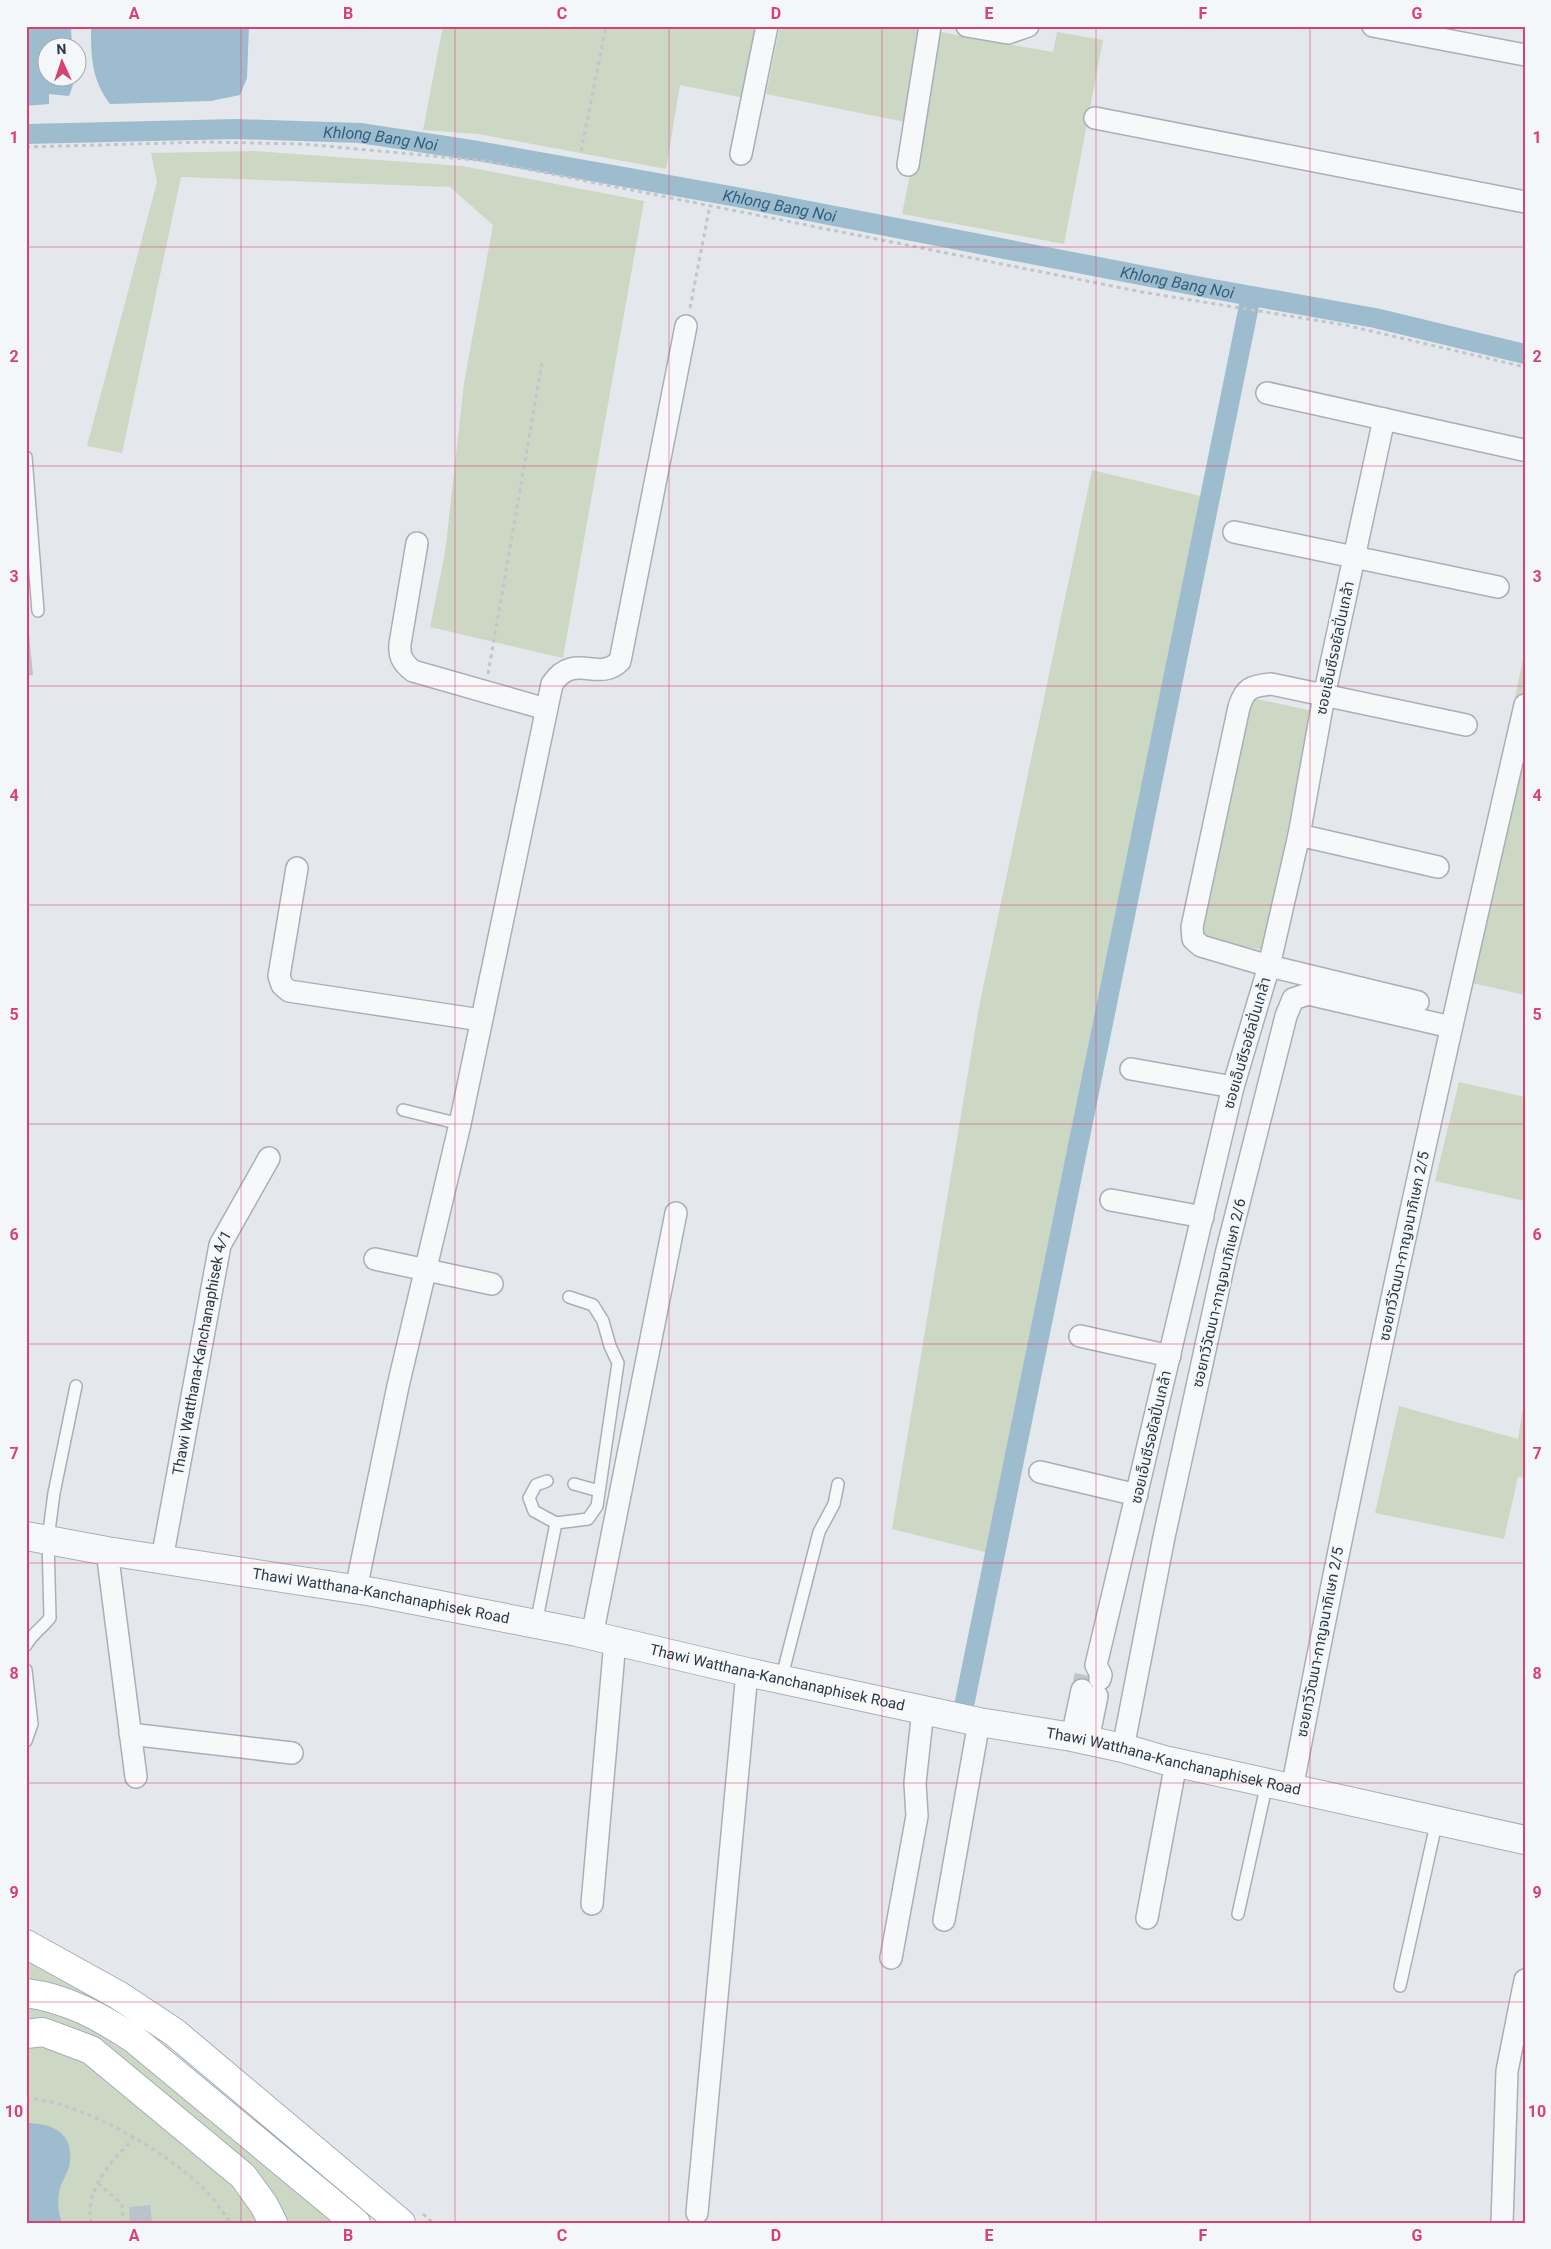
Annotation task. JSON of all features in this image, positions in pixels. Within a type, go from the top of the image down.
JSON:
[{"type":"main road","points":[[26,1944],[118,1994],[174,2032],[401,2223]]},
{"type":"main road","points":[[26,1993],[64,2001],[110,2023],[134,2040],[356,2223]]},
{"type":"main road","points":[[26,2034],[43,2032],[91,2050],[242,2176],[259,2197],[273,2223]]},
{"type":"street","points":[[741,154],[767,26]]},
{"type":"street","points":[[908,165],[930,26]]},
{"type":"street","points":[[967,26],[1008,33],[1028,26]]},
{"type":"street","points":[[1372,26],[1525,55]]},
{"type":"street","points":[[1095,118],[1525,202]]},
{"type":"street","points":[[356,1589],[398,1386],[460,1124],[552,684],[565,670],[575,667],[602,670],[612,669],[620,661],[686,326]]},
{"type":"street","points":[[1267,393],[1523,450]]},
{"type":"street","name":"ซอยเอ็นซีรอยัลปิ่นเกล้า","points":[[1080,1738],[1234,1087],[1269,966],[1299,835],[1324,696],[1384,419]]},
{"type":"street","points":[[1234,532],[1498,587]]},
{"type":"street","points":[[417,543],[400,644],[399,652],[402,660],[414,671],[546,709]]},
{"type":"street","points":[[1418,1002],[1269,966],[1201,946],[1193,939],[1192,927],[1238,707],[1243,696],[1254,686],[1271,684],[1466,725]]},
{"type":"street","name":"ซอยทวีวัฒนา-กาญจนาภิเษก 2/5","points":[[1279,1786],[1326,1607],[1451,1027],[1525,705]]},
{"type":"street","points":[[1299,835],[1438,867]]},
{"type":"street","points":[[297,868],[278,976],[282,985],[289,991],[481,1020]]},
{"type":"street","name":"ซอยทวีวัฒนา-กาญจนาภิเษก 2/6","points":[[1123,1748],[1164,1537],[1220,1283],[1286,1016],[1293,999],[1308,994],[1451,1027]]},
{"type":"street","points":[[1132,1069],[1234,1087]]},
{"type":"street","name":"Thawi Watthana-Kanchanaphisek 4/1","points":[[162,1559],[220,1244],[269,1158]]},
{"type":"street","points":[[1111,1200],[1203,1217]]},
{"type":"street","points":[[592,1904],[604,1639],[676,1213]]},
{"type":"street","points":[[375,1260],[492,1284]]},
{"type":"street","points":[[1080,1336],[1170,1356]]},
{"type":"street","points":[[1040,1472],[1137,1495]]},
{"type":"street","name":"Thawi Watthana-Kanchanaphisek Road","points":[[37,1538],[107,1551],[356,1589],[536,1624],[781,1680],[980,1722],[1080,1738],[1176,1763],[1525,1840]]},
{"type":"street","points":[[107,1551],[136,1777]]},
{"type":"street","points":[[697,2213],[746,1672]]},
{"type":"street","points":[[891,1958],[917,1816],[915,1783],[924,1710]]},
{"type":"street","points":[[944,1920],[980,1722]]},
{"type":"street","points":[[130,1734],[292,1754]]},
{"type":"street","points":[[1147,1918],[1176,1763]]},
{"type":"street","points":[[1502,2223],[1507,2071],[1525,1980]]},
{"type":"lane","points":[[26,457],[28,520],[38,611]]},
{"type":"lane","points":[[403,1110],[460,1124]]},
{"type":"lane","points":[[547,1481],[536,1485],[529,1498],[534,1511],[556,1523],[588,1519],[597,1506],[600,1492],[618,1363],[610,1346],[603,1321],[593,1305],[569,1297]]},
{"type":"lane","points":[[26,1645],[34,1632],[44,1626],[50,1618],[37,1538],[54,1493],[76,1386]]},
{"type":"lane","points":[[574,1484],[600,1492]]},
{"type":"lane","points":[[781,1680],[819,1532],[834,1504],[838,1484]]},
{"type":"lane","points":[[536,1624],[556,1523]]},
{"type":"lane","points":[[26,1670],[32,1724],[26,1741]]},
{"type":"lane","points":[[1238,1914],[1279,1786]]},
{"type":"lane","points":[[1400,1986],[1437,1820]]},
{"type":"path","points":[[581,151],[606,26]]},
{"type":"path","points":[[26,147],[205,142],[304,144],[486,161],[1142,292],[1345,325],[1525,366]]},
{"type":"path","points":[[686,326],[710,205]]},
{"type":"path","points":[[485,692],[542,363]]},
{"type":"path","points":[[26,2098],[62,2104],[114,2127],[134,2139],[178,2166],[204,2188],[231,2223]]},
{"type":"path","points":[[91,2223],[90,2202],[102,2174],[134,2139]]},
{"type":"path","points":[[98,2183],[122,2204],[123,2223]]},
{"type":"green space","points":[[443,26],[759,26],[744,98],[680,85],[666,169],[478,134],[423,130]]},
{"type":"green space","points":[[780,26],[906,26],[1053,52],[1057,32],[1103,40],[1064,244],[902,214],[920,125],[766,94]]},
{"type":"green space","points":[[254,151],[462,166],[644,201],[563,658],[430,627],[445,553],[464,383],[493,225],[450,187],[181,177],[122,453],[87,446],[157,182],[151,153]]},
{"type":"green space","points":[[1092,470],[1213,499],[1001,1556],[892,1529],[979,1007]]},
{"type":"green space","points":[[1525,650],[1525,995],[1455,979]]},
{"type":"green space","points":[[1252,698],[1313,711],[1262,950],[1201,937]]},
{"type":"green space","points":[[1459,1082],[1525,1097],[1525,1201],[1435,1181]]},
{"type":"green space","points":[[1525,1395],[1525,1478],[1518,1477],[1504,1539],[1375,1513],[1399,1406],[1518,1439]]},
{"type":"green space","points":[[26,1958],[112,2007],[139,2054],[341,2223],[26,2223]]},
{"type":"water","points":[[26,26],[71,26],[72,38],[38,38],[38,88],[72,88],[69,96],[49,94],[49,104],[26,106]]},
{"type":"water","points":[[91,26],[249,26],[247,78],[240,95],[211,101],[110,104],[99,85],[93,67]]},
{"type":"water","points":[[26,2123],[46,2125],[54,2128],[66,2139],[69,2147],[69,2167],[58,2197],[62,2223],[26,2223]]},
{"type":"building","points":[[26,603],[33,675],[26,676]]},
{"type":"building","points":[[150,2205],[152,2223],[130,2223],[129,2207]]},
{"type":"waterway","name":"Khlong Bang Noi","points":[[26,134],[236,129],[360,133],[478,151],[731,196],[1207,288],[1375,318],[1525,354]]},
{"type":"waterway","points":[[965,1701],[1251,296]]},
{"type":"tunnel","points":[[1082,1690],[1085,1675]]}]
